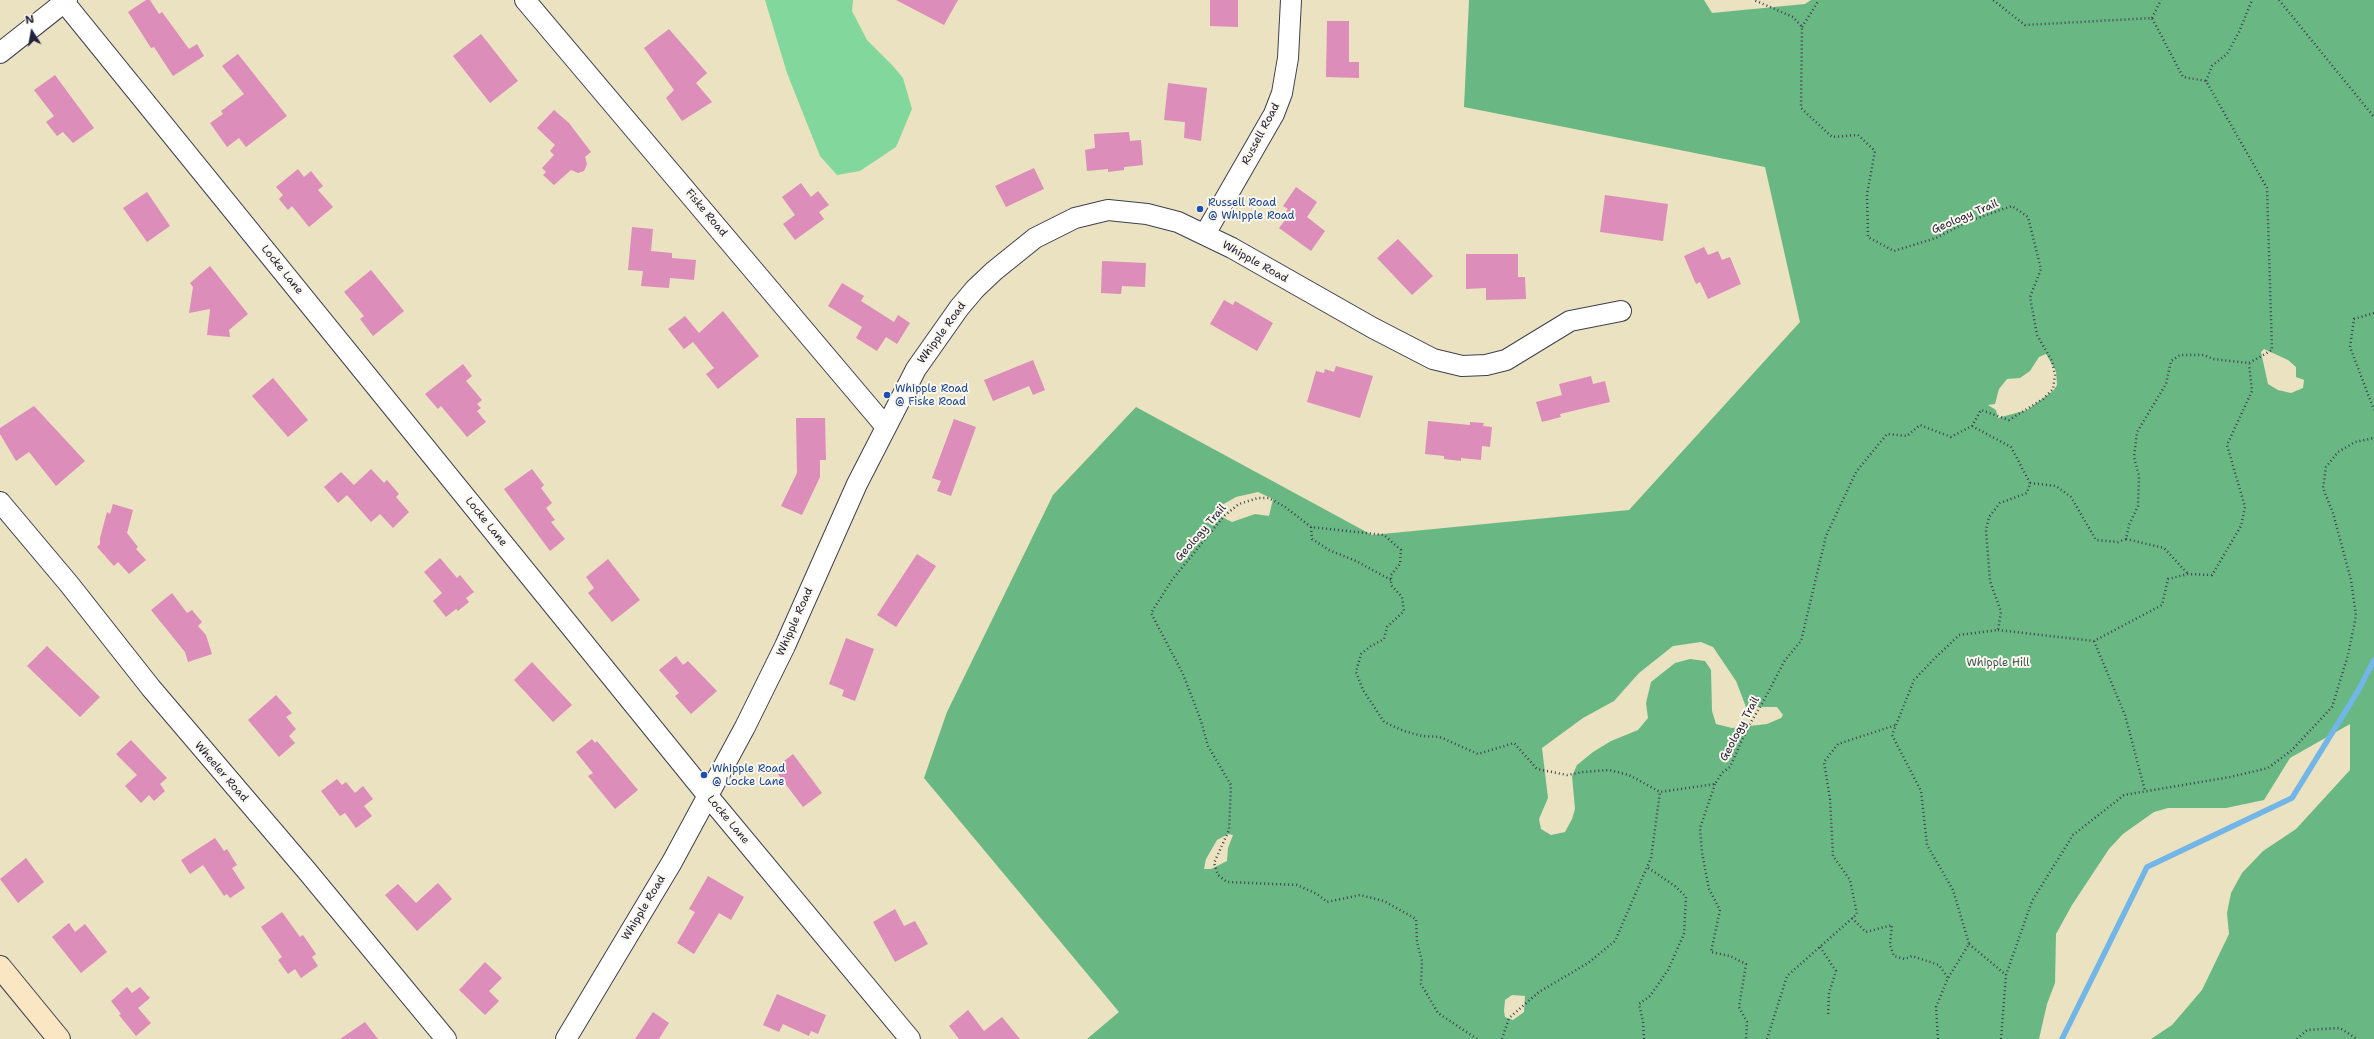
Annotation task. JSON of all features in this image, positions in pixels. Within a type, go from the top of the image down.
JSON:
[{"type":"main road","points":[[0,967],[60,1039]]},
{"type":"street","name":"Fiske Road","points":[[525,0],[886,427]]},
{"type":"street","name":"Russell Road","points":[[1205,234],[1274,114],[1282,93],[1288,58],[1290,0]]},
{"type":"street","points":[[0,53],[66,1]]},
{"type":"street","name":"Locke Lane","points":[[66,1],[708,796],[910,1039]]},
{"type":"street","name":"Whipple Road","points":[[566,1039],[708,796],[785,646],[857,484],[916,369],[959,308],[994,271],[1049,230],[1087,214],[1117,210],[1163,218],[1205,234],[1373,328],[1433,359],[1462,366],[1486,366],[1506,360],[1570,321],[1621,311]]},
{"type":"street","name":"Wheeler Road","points":[[0,502],[69,584],[151,688],[307,871],[446,1039]]},
{"type":"path","points":[[1754,0],[1793,17],[1802,27],[1819,0]]},
{"type":"path","points":[[1993,0],[2025,25],[2152,18]]},
{"type":"path","points":[[2152,18],[2161,0]]},
{"type":"path","points":[[2206,81],[2212,66],[2227,54],[2239,32],[2252,0]]},
{"type":"path","points":[[2279,0],[2374,117]]},
{"type":"path","points":[[2152,18],[2183,77],[2206,81]]},
{"type":"path","name":"Geology Trail","points":[[1715,784],[1722,773],[1730,767],[1748,727],[1785,660],[1801,641],[1826,536],[1856,472],[1887,434],[1907,436],[1920,425],[1951,437],[1972,426],[1981,410],[2009,420],[2043,399],[2053,389],[2055,375],[2052,361],[2037,335],[2030,297],[2041,269],[2028,217],[2012,206],[1969,221],[1936,238],[1894,251],[1868,237],[1867,194],[1875,151],[1858,136],[1832,137],[1801,108],[1802,27]]},
{"type":"path","points":[[2126,539],[2129,525],[2138,506],[2139,476],[2134,457],[2137,432],[2166,384],[2172,362],[2180,355],[2204,356],[2212,360],[2249,363],[2272,350],[2267,188],[2206,81]]},
{"type":"path","points":[[2374,314],[2354,319],[2350,347],[2374,410]]},
{"type":"path","points":[[2006,975],[1969,944],[1953,890],[1927,845],[1921,791],[1892,735],[1914,680],[1959,635],[1998,630],[2094,641],[2162,605],[2168,579],[2188,574],[2212,575],[2241,526],[2245,507],[2227,445],[2252,391],[2249,363]]},
{"type":"path","points":[[1972,426],[2012,447],[2030,484],[2028,493],[2000,504],[1989,517],[1986,530],[1990,581],[2001,612],[1998,630]]},
{"type":"path","points":[[2001,1039],[2006,975],[2032,901],[2073,836],[2124,795],[2230,777],[2268,768],[2292,750],[2332,707],[2348,655],[2356,616],[2349,572],[2333,513],[2323,488],[2326,467],[2338,452],[2355,442],[2374,438]]},
{"type":"path","points":[[2030,484],[2056,486],[2071,497],[2096,540],[2118,542],[2126,539],[2164,548],[2188,574]]},
{"type":"path","name":"Geology Trail","points":[[1311,527],[1285,507],[1269,498],[1258,498],[1239,504],[1224,516],[1172,580],[1152,613],[1182,674],[1201,721],[1208,746],[1231,785],[1229,830],[1214,863],[1218,875],[1227,882],[1296,885],[1317,894],[1327,902],[1360,895],[1384,901],[1416,918],[1417,942],[1422,961],[1420,984],[1438,1013],[1478,1039]]},
{"type":"path","points":[[1391,580],[1356,561],[1329,550],[1312,539],[1311,527],[1384,535],[1401,550],[1400,564],[1391,576],[1391,580],[1391,585],[1402,597],[1404,611],[1387,627],[1384,639],[1371,646],[1361,654],[1356,672],[1363,690],[1384,722],[1410,732],[1440,737],[1478,754],[1514,743],[1536,769],[1567,775],[1582,772],[1609,770],[1629,775],[1660,792],[1715,784],[1700,828],[1702,853],[1709,889],[1720,910],[1711,952],[1730,956],[1746,964],[1740,1007],[1748,1022],[1746,1039]]},
{"type":"path","points":[[2094,641],[2125,715],[2145,791]]},
{"type":"path","points":[[1767,1039],[1787,976],[1857,914],[1850,880],[1833,856],[1830,799],[1824,762],[1838,744],[1896,725]]},
{"type":"path","points":[[1502,1039],[1509,1018],[1539,992],[1588,963],[1615,941],[1651,858],[1660,792]]},
{"type":"path","points":[[1644,1039],[1643,1022],[1639,1004],[1650,996],[1668,970],[1684,934],[1686,897],[1675,886],[1647,867]]},
{"type":"path","points":[[1852,918],[1866,932],[1892,925],[1890,945],[1894,956],[1905,959],[1912,956],[1939,965],[1948,978]]},
{"type":"path","points":[[1938,1039],[1936,1007],[1948,978],[1969,944]]},
{"type":"path","points":[[1820,947],[1836,971],[1829,993],[1828,1017]]},
{"type":"path","points":[[2297,1039],[2307,1030],[2340,1028],[2357,1039]]},
{"type":"green space","points":[[765,0],[853,0],[852,11],[867,40],[903,78],[912,109],[896,147],[860,171],[837,175],[820,156],[787,73]]},
{"type":"green space","name":"Whipple Hill","points":[[1469,0],[1704,0],[1712,13],[1805,4],[1811,0],[2374,0],[2374,1039],[2151,1039],[2172,1025],[2202,990],[2229,934],[2227,913],[2231,893],[2242,873],[2263,851],[2296,829],[2350,770],[2350,724],[2290,758],[2264,800],[2226,808],[2168,808],[2154,812],[2123,834],[2109,849],[2072,905],[2056,934],[2055,983],[2047,1004],[2039,1039],[1087,1039],[1119,1012],[924,778],[947,712],[1053,495],[1136,407],[1372,535],[1629,510],[1800,322],[1765,167],[1464,107]],"holes":[[[2264,349],[2288,360],[2296,367],[2296,377],[2304,380],[2303,388],[2291,393],[2278,390],[2268,384],[2261,352]],[[2046,354],[2056,371],[2057,385],[2053,391],[2027,410],[1998,418],[1996,410],[1988,405],[1995,404],[1999,389],[2007,379],[2020,378],[2030,371],[2039,357]],[[1258,492],[1273,499],[1269,516],[1255,514],[1232,522],[1220,516],[1222,505],[1236,497]],[[1701,642],[1713,647],[1736,681],[1746,707],[1777,707],[1783,715],[1781,718],[1767,724],[1732,728],[1716,724],[1712,711],[1711,670],[1705,661],[1690,659],[1675,663],[1651,682],[1646,703],[1648,718],[1638,730],[1611,741],[1593,752],[1577,765],[1572,776],[1575,809],[1572,819],[1565,832],[1551,835],[1541,829],[1539,819],[1548,798],[1542,748],[1583,718],[1614,701],[1639,673],[1673,646]],[[1228,834],[1233,835],[1228,848],[1227,861],[1211,869],[1204,869],[1206,859],[1217,840]],[[1512,995],[1525,996],[1524,1012],[1513,1020],[1505,1017],[1505,1000]]]},
{"type":"building","points":[[146,0],[150,0],[159,14],[162,12],[189,49],[197,44],[204,56],[173,76],[154,47],[151,48],[128,12]]},
{"type":"building","points":[[896,0],[958,0],[944,25]]},
{"type":"building","points":[[1210,0],[1238,0],[1238,27],[1210,26]]},
{"type":"building","points":[[1327,21],[1349,21],[1349,62],[1359,62],[1359,78],[1326,77]]},
{"type":"building","points":[[669,29],[707,73],[696,83],[712,102],[682,121],[666,98],[674,90],[644,48]]},
{"type":"building","points":[[481,34],[518,81],[490,103],[453,56]]},
{"type":"building","points":[[238,54],[287,116],[246,147],[239,138],[227,147],[210,123],[223,114],[221,111],[244,94],[222,66]]},
{"type":"building","points":[[55,75],[94,128],[73,143],[63,132],[57,136],[46,122],[54,116],[34,90]]},
{"type":"building","points":[[1168,83],[1207,88],[1201,141],[1184,138],[1185,122],[1164,120]]},
{"type":"building","points":[[554,110],[569,123],[591,152],[585,157],[587,164],[584,171],[578,173],[571,170],[554,185],[543,175],[546,172],[542,168],[554,155],[550,151],[555,145],[537,128]]},
{"type":"building","points":[[1129,132],[1130,141],[1141,140],[1143,165],[1124,167],[1124,170],[1108,172],[1108,169],[1087,171],[1085,150],[1095,148],[1094,134]]},
{"type":"building","points":[[1034,168],[1044,189],[1006,207],[995,186]]},
{"type":"building","points":[[298,169],[304,177],[311,171],[323,186],[318,190],[333,207],[309,227],[292,206],[288,210],[279,199],[283,195],[276,187]]},
{"type":"building","points":[[801,183],[811,197],[818,191],[829,205],[819,212],[824,219],[795,240],[783,224],[795,215],[782,197]]},
{"type":"building","points":[[1296,187],[1317,202],[1307,217],[1325,231],[1311,251],[1279,228],[1286,219],[1282,216],[1288,209],[1283,206]]},
{"type":"building","points":[[147,192],[170,226],[147,242],[123,208]]},
{"type":"building","points":[[1605,195],[1668,204],[1663,241],[1600,232]]},
{"type":"building","points":[[632,227],[653,229],[651,251],[672,253],[672,258],[696,260],[694,280],[670,278],[669,288],[641,286],[643,271],[628,270]]},
{"type":"building","points":[[1398,239],[1433,276],[1412,295],[1377,258]]},
{"type":"building","points":[[1704,247],[1708,255],[1718,251],[1722,260],[1730,257],[1741,284],[1708,299],[1700,282],[1696,284],[1684,256]]},
{"type":"building","points":[[1466,254],[1518,254],[1518,277],[1525,277],[1526,299],[1486,300],[1486,288],[1466,289]]},
{"type":"building","points":[[1102,261],[1146,263],[1145,287],[1122,286],[1121,294],[1101,293]]},
{"type":"building","points":[[210,266],[248,314],[229,330],[230,337],[207,335],[210,309],[189,313],[193,287],[190,283]]},
{"type":"building","points":[[371,270],[404,311],[373,336],[360,319],[364,316],[344,292]]},
{"type":"building","points":[[842,283],[864,296],[861,301],[894,322],[898,315],[910,323],[897,344],[886,337],[877,351],[856,338],[862,327],[828,306]]},
{"type":"building","points":[[1224,300],[1233,305],[1235,301],[1273,323],[1257,351],[1210,324]]},
{"type":"building","points":[[723,311],[759,356],[718,389],[706,374],[714,368],[693,342],[684,349],[668,329],[685,316],[699,333]]},
{"type":"building","points":[[1033,360],[1045,390],[1033,395],[1029,386],[993,401],[984,380]]},
{"type":"building","points":[[463,364],[472,376],[466,381],[482,400],[477,404],[481,408],[477,411],[486,422],[467,437],[441,406],[438,409],[425,394]]},
{"type":"building","points":[[1336,366],[1373,376],[1360,418],[1307,402],[1316,371],[1324,373],[1325,369],[1334,372]]},
{"type":"building","points":[[1591,376],[1593,384],[1605,381],[1610,402],[1560,414],[1561,417],[1542,422],[1536,402],[1562,395],[1559,384]]},
{"type":"building","points":[[273,378],[308,420],[288,437],[252,396]]},
{"type":"building","points":[[34,406],[85,461],[56,486],[29,452],[16,461],[0,434],[0,428]]},
{"type":"building","points":[[796,418],[825,418],[826,460],[820,460],[820,477],[802,515],[781,506],[797,473]]},
{"type":"building","points":[[954,419],[976,427],[951,496],[937,491],[941,481],[932,478]]},
{"type":"building","points":[[1428,421],[1470,425],[1470,422],[1484,423],[1483,426],[1492,427],[1490,447],[1482,446],[1481,460],[1461,458],[1461,461],[1444,459],[1444,456],[1425,454]]},
{"type":"building","points":[[371,469],[384,483],[387,480],[399,494],[396,497],[409,512],[393,528],[380,514],[371,522],[347,495],[338,503],[324,487],[341,472],[354,485]]},
{"type":"building","points":[[532,469],[544,485],[541,488],[552,503],[546,508],[555,520],[551,522],[565,539],[550,551],[504,489]]},
{"type":"building","points":[[113,504],[133,510],[127,533],[138,547],[136,549],[146,560],[129,574],[118,562],[114,566],[97,547],[100,544],[100,538],[107,512],[110,514]]},
{"type":"building","points":[[917,554],[936,566],[896,627],[877,615]]},
{"type":"building","points":[[440,558],[457,578],[460,575],[474,592],[466,598],[469,602],[458,611],[456,609],[446,617],[433,601],[442,593],[424,572]]},
{"type":"building","points":[[608,559],[640,600],[612,622],[588,593],[594,588],[586,577]]},
{"type":"building","points":[[172,593],[187,613],[192,610],[202,622],[198,626],[206,635],[212,654],[188,662],[185,652],[151,610]]},
{"type":"building","points":[[846,638],[874,649],[855,701],[842,696],[844,690],[829,684]]},
{"type":"building","points":[[47,646],[100,697],[80,717],[27,666]]},
{"type":"building","points":[[676,656],[683,665],[688,661],[717,691],[691,714],[675,696],[679,693],[659,670]]},
{"type":"building","points":[[532,662],[572,705],[553,722],[514,680]]},
{"type":"building","points":[[276,695],[292,713],[286,717],[296,729],[289,736],[295,743],[279,757],[248,720]]},
{"type":"building","points":[[592,739],[595,743],[597,741],[638,790],[615,809],[588,776],[593,773],[576,752]]},
{"type":"building","points":[[131,740],[167,778],[160,784],[165,791],[154,801],[149,795],[141,803],[125,786],[137,775],[116,754]]},
{"type":"building","points":[[793,754],[822,793],[803,807],[774,769]]},
{"type":"building","points":[[337,779],[342,785],[346,782],[355,793],[363,786],[373,799],[364,806],[372,816],[356,828],[345,813],[340,816],[321,791]]},
{"type":"building","points":[[215,838],[224,851],[227,849],[237,865],[232,868],[245,888],[230,898],[227,894],[224,896],[203,865],[190,874],[181,860]]},
{"type":"building","points":[[26,858],[44,882],[18,903],[0,879]]},
{"type":"building","points":[[708,876],[744,897],[731,920],[719,913],[694,954],[677,943],[695,912],[689,909]]},
{"type":"building","points":[[438,883],[452,899],[417,931],[385,895],[398,884],[416,903]]},
{"type":"building","points":[[895,909],[904,926],[915,921],[928,944],[895,962],[873,922]]},
{"type":"building","points":[[282,912],[300,937],[303,935],[316,954],[312,957],[318,966],[301,978],[295,969],[288,974],[278,960],[282,957],[261,927]]},
{"type":"building","points":[[69,923],[75,932],[85,924],[107,952],[81,973],[52,937]]},
{"type":"building","points":[[485,962],[502,978],[489,991],[499,1001],[485,1015],[459,990]]},
{"type":"building","points":[[127,987],[132,993],[140,987],[150,998],[138,1008],[151,1023],[136,1036],[119,1015],[121,1014],[111,1001]]},
{"type":"building","points":[[777,994],[826,1015],[818,1034],[811,1031],[809,1036],[783,1024],[779,1032],[763,1025]]},
{"type":"building","points":[[968,1010],[984,1031],[1002,1017],[1020,1039],[959,1039],[949,1026]]},
{"type":"building","points":[[653,1012],[669,1023],[659,1039],[635,1039]]},
{"type":"building","points":[[365,1022],[378,1039],[340,1039]]},
{"type":"waterway","points":[[2062,1039],[2147,867],[2292,798],[2358,691],[2374,660]]},
{"type":"place","name":"Russell Road @ Whipple Road","points":[[1200,209]]},
{"type":"place","name":"Whipple Road @ Fiske Road","points":[[887,395]]},
{"type":"place","name":"Whipple Road @ Locke Lane","points":[[704,775]]}]
